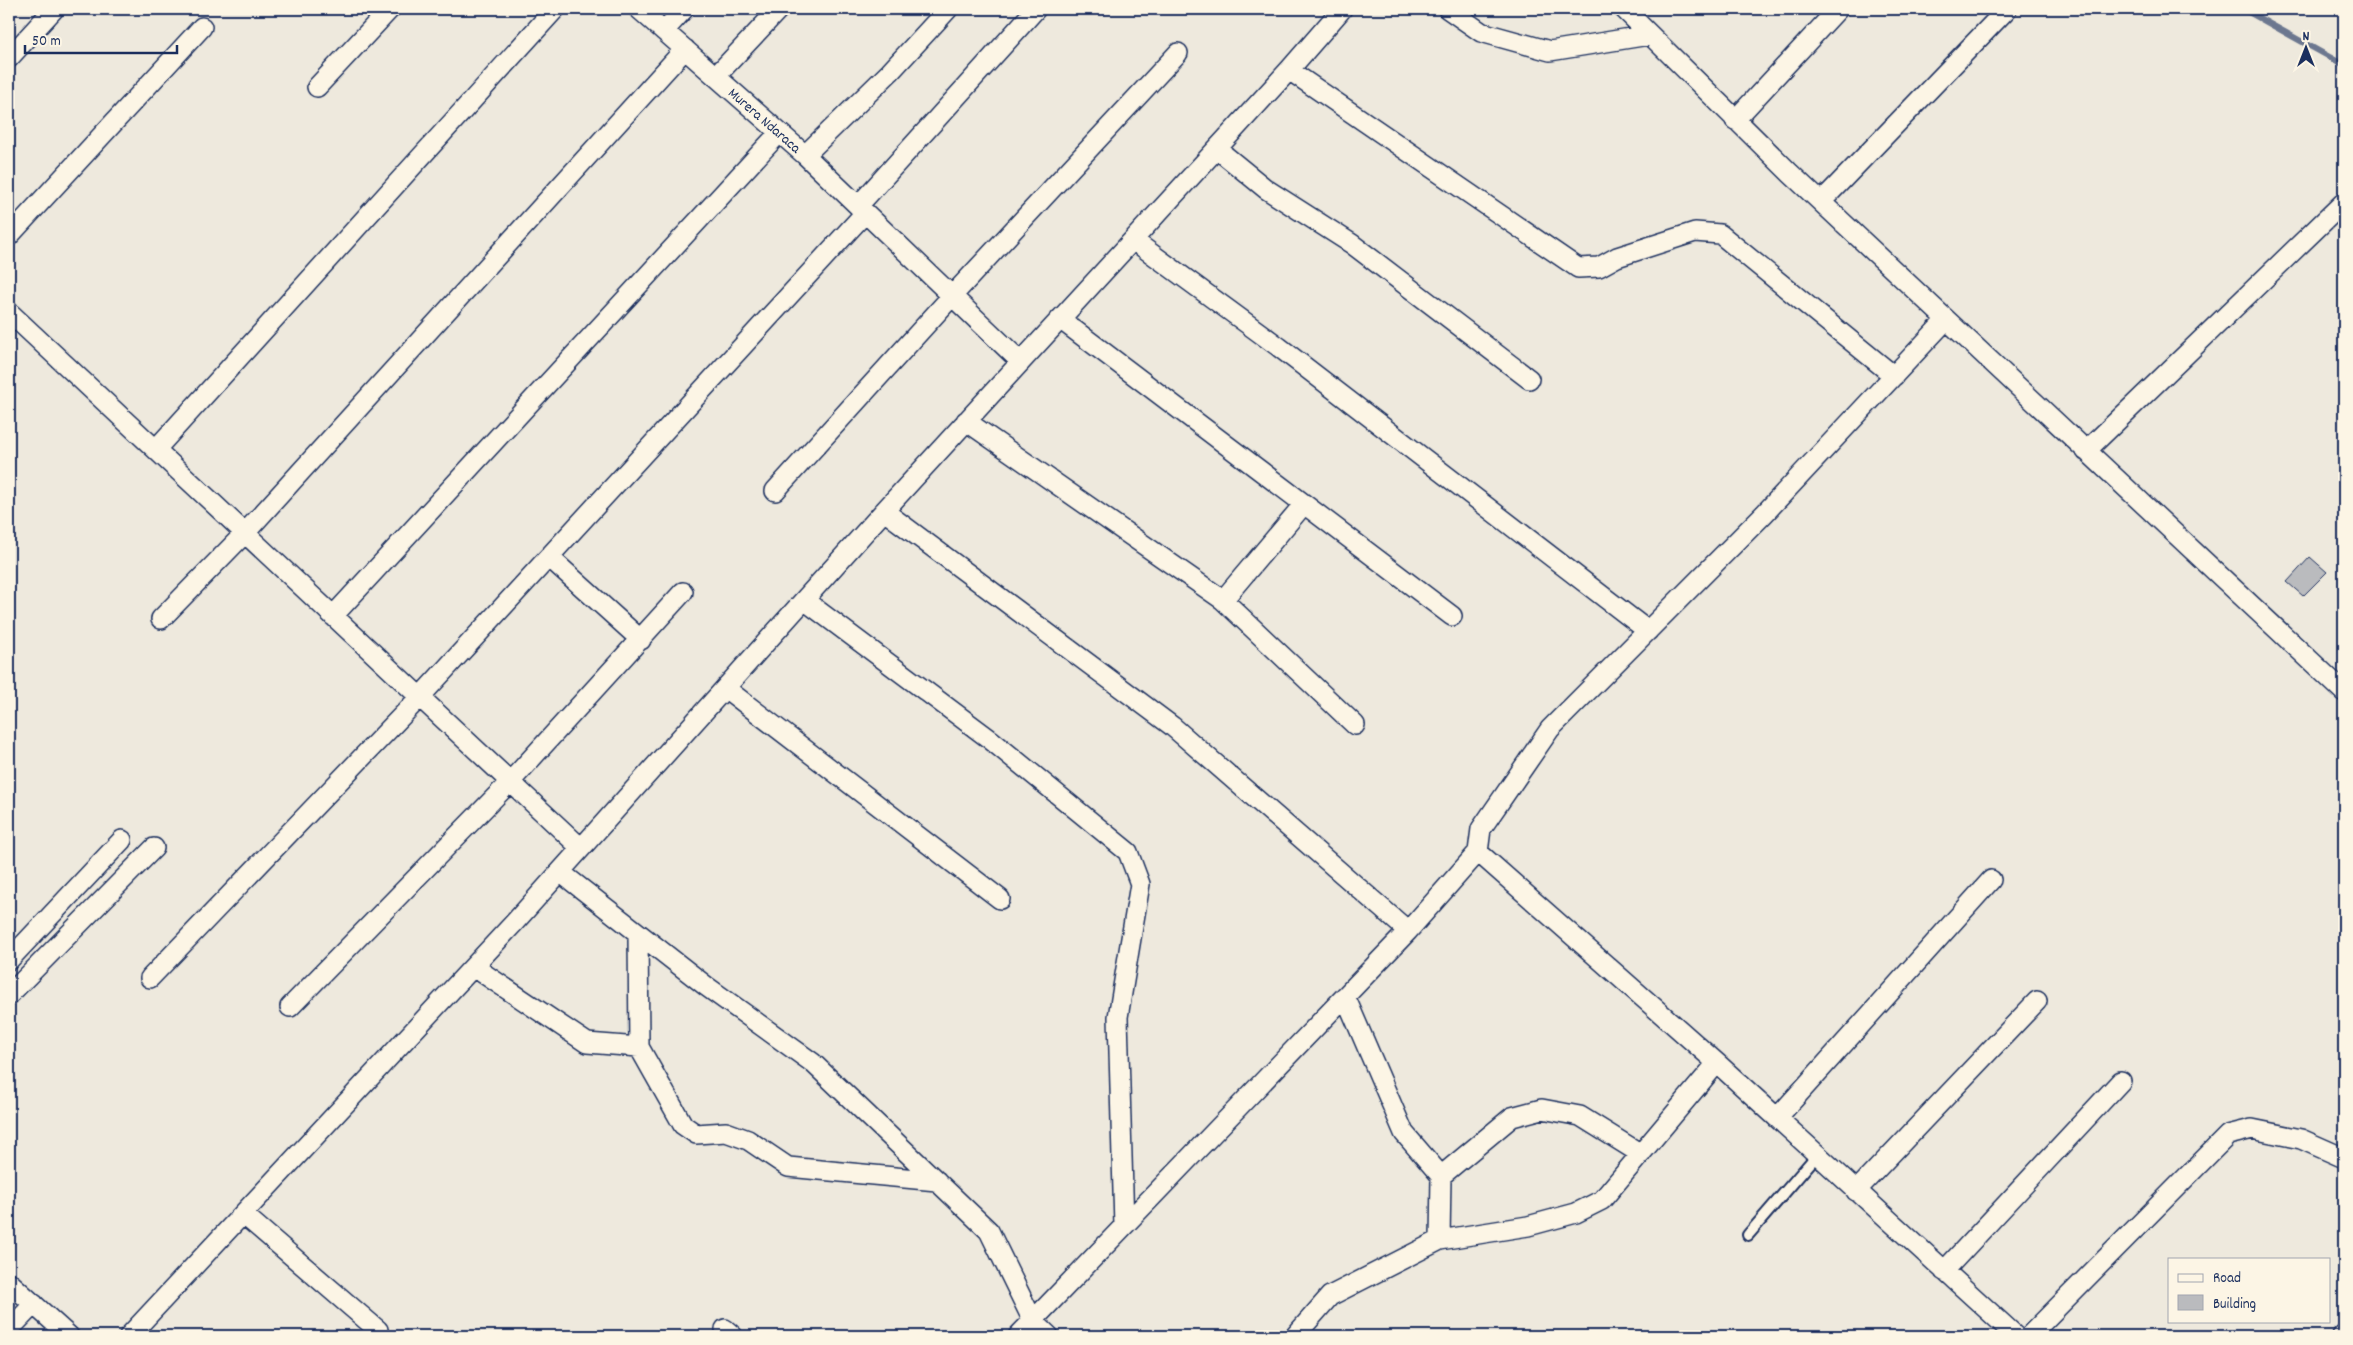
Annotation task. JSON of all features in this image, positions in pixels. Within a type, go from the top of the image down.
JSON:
[{"type":"street","points":[[9,58],[54,9]]},
{"type":"street","points":[[317,87],[390,9]]},
{"type":"street","points":[[156,449],[555,9]]},
{"type":"street","name":"Murera Ndaraca","points":[[639,9],[805,155],[890,72],[948,9]]},
{"type":"street","points":[[664,31],[684,9]]},
{"type":"street","points":[[716,76],[779,9]]},
{"type":"street","points":[[150,978],[420,697],[549,557],[862,210],[1036,9]]},
{"type":"street","points":[[129,1336],[474,967],[884,511],[1217,149],[1342,9]]},
{"type":"street","points":[[1448,9],[1481,32],[1550,51],[1649,36]]},
{"type":"street","points":[[1624,9],[1649,36],[1820,202],[2344,692]]},
{"type":"street","points":[[1735,120],[1838,9]]},
{"type":"street","points":[[1820,202],[2007,9]]},
{"type":"street","points":[[9,236],[202,27]]},
{"type":"street","points":[[161,619],[245,533],[685,49]]},
{"type":"street","points":[[775,491],[952,296],[1178,53]]},
{"type":"street","points":[[1289,70],[1578,268],[1599,267],[1617,257],[1695,232],[1720,234],[1894,376]]},
{"type":"street","points":[[333,616],[780,133]]},
{"type":"street","points":[[1217,149],[1266,189],[1352,244],[1529,379]]},
{"type":"street","points":[[805,155],[1021,362]]},
{"type":"street","points":[[2086,451],[2344,202]]},
{"type":"street","points":[[1133,240],[1279,347],[1648,631]]},
{"type":"street","points":[[9,312],[581,848]]},
{"type":"street","points":[[1060,319],[1452,616]]},
{"type":"street","points":[[1018,1336],[1408,931],[1478,852],[1481,830],[1550,729],[1764,514],[1946,320]]},
{"type":"street","points":[[966,422],[1224,600],[1355,725]]},
{"type":"street","points":[[1224,600],[1304,504]]},
{"type":"street","points":[[884,511],[1172,726],[1408,931]]},
{"type":"street","points":[[549,557],[641,640]]},
{"type":"street","points":[[290,1007],[510,782],[641,640],[682,592]]},
{"type":"street","points":[[804,600],[991,740],[1128,852],[1140,884],[1118,1017],[1124,1226]]},
{"type":"street","points":[[725,688],[1000,900]]},
{"type":"street","points":[[9,960],[122,840]]},
{"type":"street","points":[[9,995],[154,848]]},
{"type":"street","points":[[1478,852],[1717,1063],[1944,1271],[2017,1335],[2228,1135],[2252,1129],[2301,1139],[2344,1158]]},
{"type":"street","points":[[560,872],[706,986],[813,1063],[989,1231],[1033,1321],[1049,1336]]},
{"type":"street","points":[[1777,1118],[1991,880]]},
{"type":"street","points":[[638,933],[639,1048],[683,1124],[696,1134],[726,1132],[748,1140],[788,1167],[937,1181]]},
{"type":"street","points":[[474,967],[587,1044],[639,1048]]},
{"type":"street","points":[[1345,996],[1404,1133],[1440,1176],[1440,1240]]},
{"type":"street","points":[[1856,1191],[2037,1001]]},
{"type":"street","points":[[1295,1336],[1330,1296],[1440,1240],[1528,1226],[1576,1214],[1602,1200],[1717,1063]]},
{"type":"street","points":[[1944,1271],[2121,1081]]},
{"type":"street","points":[[1440,1176],[1512,1118],[1542,1109],[1580,1116],[1641,1154]]},
{"type":"street","points":[[243,1214],[378,1330]]},
{"type":"street","points":[[9,1282],[69,1336]]},
{"type":"street","points":[[9,1330],[34,1304]]},
{"type":"lane","points":[[1748,1235],[1817,1155]]},
{"type":"building","points":[[2310,557],[2327,572],[2303,596],[2287,582]]},
{"type":"waterway","points":[[2243,9],[2344,65]]}]
